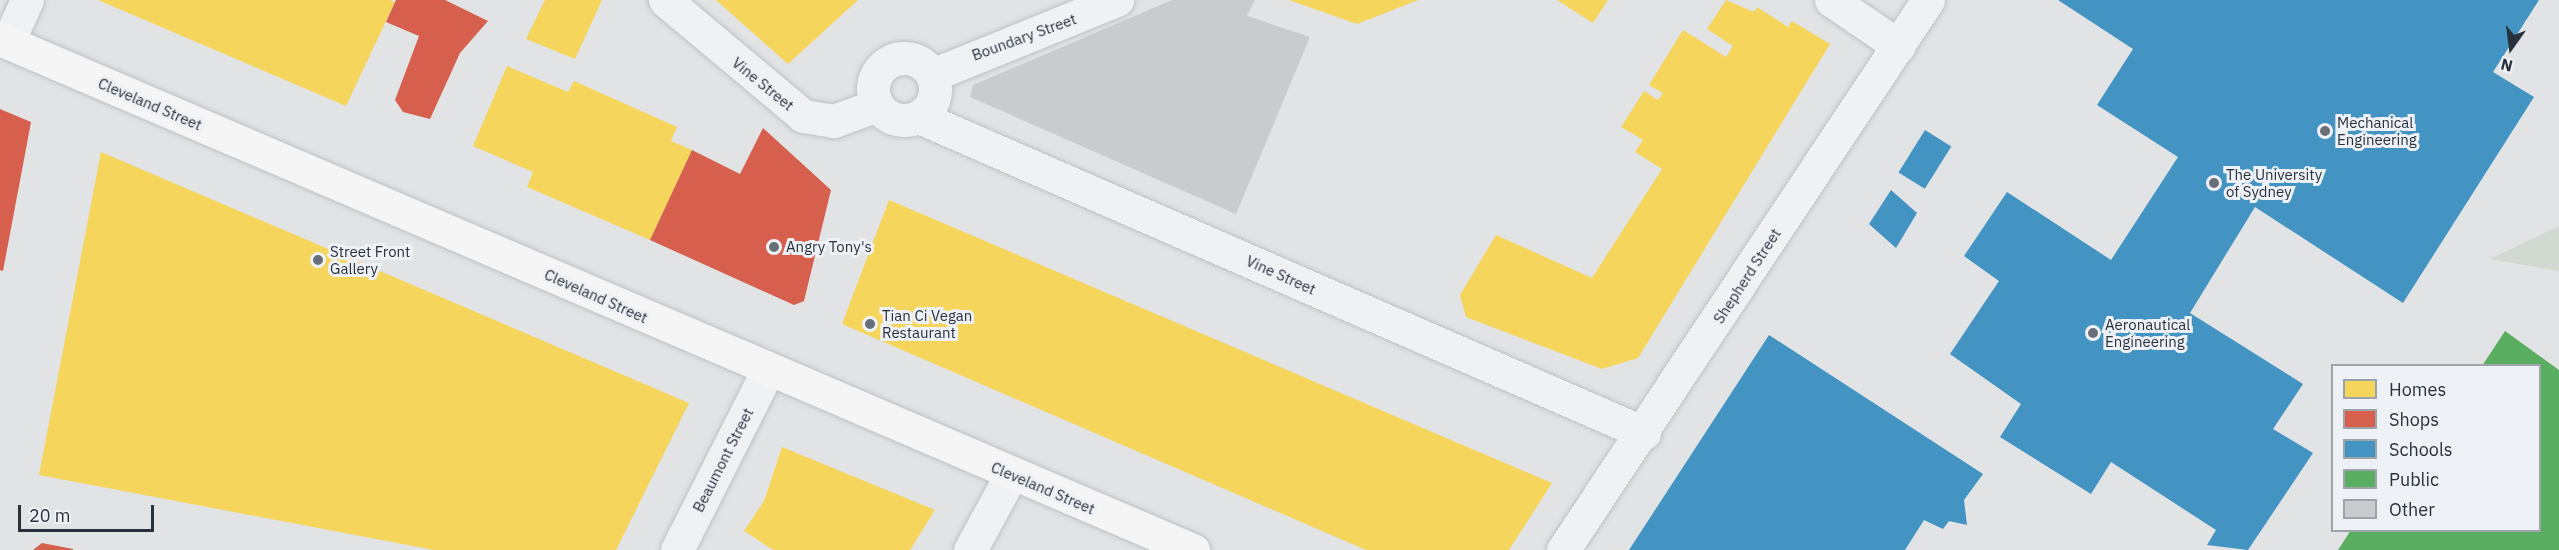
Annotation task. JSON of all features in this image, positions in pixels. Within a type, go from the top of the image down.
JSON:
[{"type":"main road","name":"Cleveland Street","points":[[4,40],[1011,475],[1193,550]]},
{"type":"street","points":[[4,40],[27,0]]},
{"type":"street","name":"Vine Street","points":[[665,0],[803,116],[834,121],[877,105]]},
{"type":"street","name":"Boundary Street","points":[[932,75],[1117,0]]},
{"type":"street","points":[[1831,0],[1899,46]]},
{"type":"street","name":"Shepherd Street","points":[[1563,550],[1644,433],[1928,0]]},
{"type":"street","points":[[892,60],[915,60],[932,75],[934,97],[919,117],[897,120],[877,105],[876,75],[892,60]]},
{"type":"street","name":"Vine Street","points":[[919,117],[1644,433]]},
{"type":"street","name":"Beaumont Street","points":[[677,550],[768,370]]},
{"type":"street","points":[[970,550],[1011,475]]},
{"type":"shaded area","points":[[2559,226],[2559,271],[2490,259]]},
{"type":"building: Homes","points":[[98,0],[390,0],[395,2],[346,106]]},
{"type":"building: Homes","points":[[545,0],[602,0],[575,59],[526,39]]},
{"type":"building: Homes","points":[[716,0],[858,0],[788,64]]},
{"type":"building: Homes","points":[[1289,0],[1418,0],[1357,24]]},
{"type":"building: Homes","points":[[1557,0],[1608,0],[1593,23]]},
{"type":"building: Homes","points":[[1726,0],[1754,12],[1757,7],[1788,27],[1792,21],[1830,44],[1638,358],[1602,369],[1466,317],[1460,295],[1496,235],[1592,278],[1662,169],[1635,152],[1643,140],[1621,127],[1644,91],[1658,100],[1663,93],[1649,85],[1683,30],[1726,57],[1733,46],[1707,29]]},
{"type":"building: Homes","points":[[507,66],[568,92],[574,81],[677,127],[671,141],[692,150],[650,240],[527,187],[533,172],[473,146]]},
{"type":"building: Homes","points":[[101,152],[689,403],[616,550],[434,550],[39,475]]},
{"type":"building: Homes","points":[[889,200],[1552,483],[1509,550],[1366,550],[842,324]]},
{"type":"building: Homes","points":[[782,447],[935,510],[910,550],[773,550],[744,531],[764,501]]},
{"type":"building: Shops","points":[[396,0],[445,0],[488,21],[460,53],[430,119],[403,112],[395,100],[419,36],[386,22]]},
{"type":"building: Shops","points":[[0,109],[31,122],[3,271],[0,270]]},
{"type":"building: Shops","points":[[763,128],[831,190],[804,301],[794,305],[650,240],[692,150],[740,174]]},
{"type":"building: Shops","points":[[42,543],[73,549],[73,550],[33,550]]},
{"type":"building: Schools","points":[[2058,0],[2539,0],[2493,72],[2534,97],[2403,303],[2255,207],[2190,313],[2303,384],[2273,429],[2313,453],[2248,550],[2207,545],[2216,530],[2111,462],[2091,494],[2000,437],[2021,404],[1950,354],[1999,281],[1964,256],[2007,192],[2111,260],[2178,157],[2097,105],[2133,49]]},
{"type":"building: Schools","points":[[1925,130],[1951,146],[1925,189],[1899,172]]},
{"type":"building: Schools","points":[[1891,190],[1917,213],[1896,248],[1869,224]]},
{"type":"building: Schools","points":[[1769,335],[1983,474],[1964,500],[1967,525],[1949,521],[1943,529],[1924,520],[1905,550],[1629,550]]},
{"type":"building: Public","points":[[2505,331],[2559,370],[2559,550],[2338,550],[2350,532],[2541,532],[2541,364],[2483,364]]},
{"type":"building: Other","points":[[1172,0],[1255,0],[1247,16],[1310,37],[1236,214],[970,97],[973,85]]},
{"type":"place","name":"Mechanical Engineering","points":[[2325,131]]},
{"type":"place","name":"The University of Sydney","points":[[2214,183]]},
{"type":"place","name":"Angry Tony's","points":[[774,247]]},
{"type":"place","name":"Street Front Gallery","points":[[318,260]]},
{"type":"place","name":"Tian Ci Vegan Restaurant","points":[[870,324]]},
{"type":"place","name":"Aeronautical Engineering","points":[[2093,333]]}]
